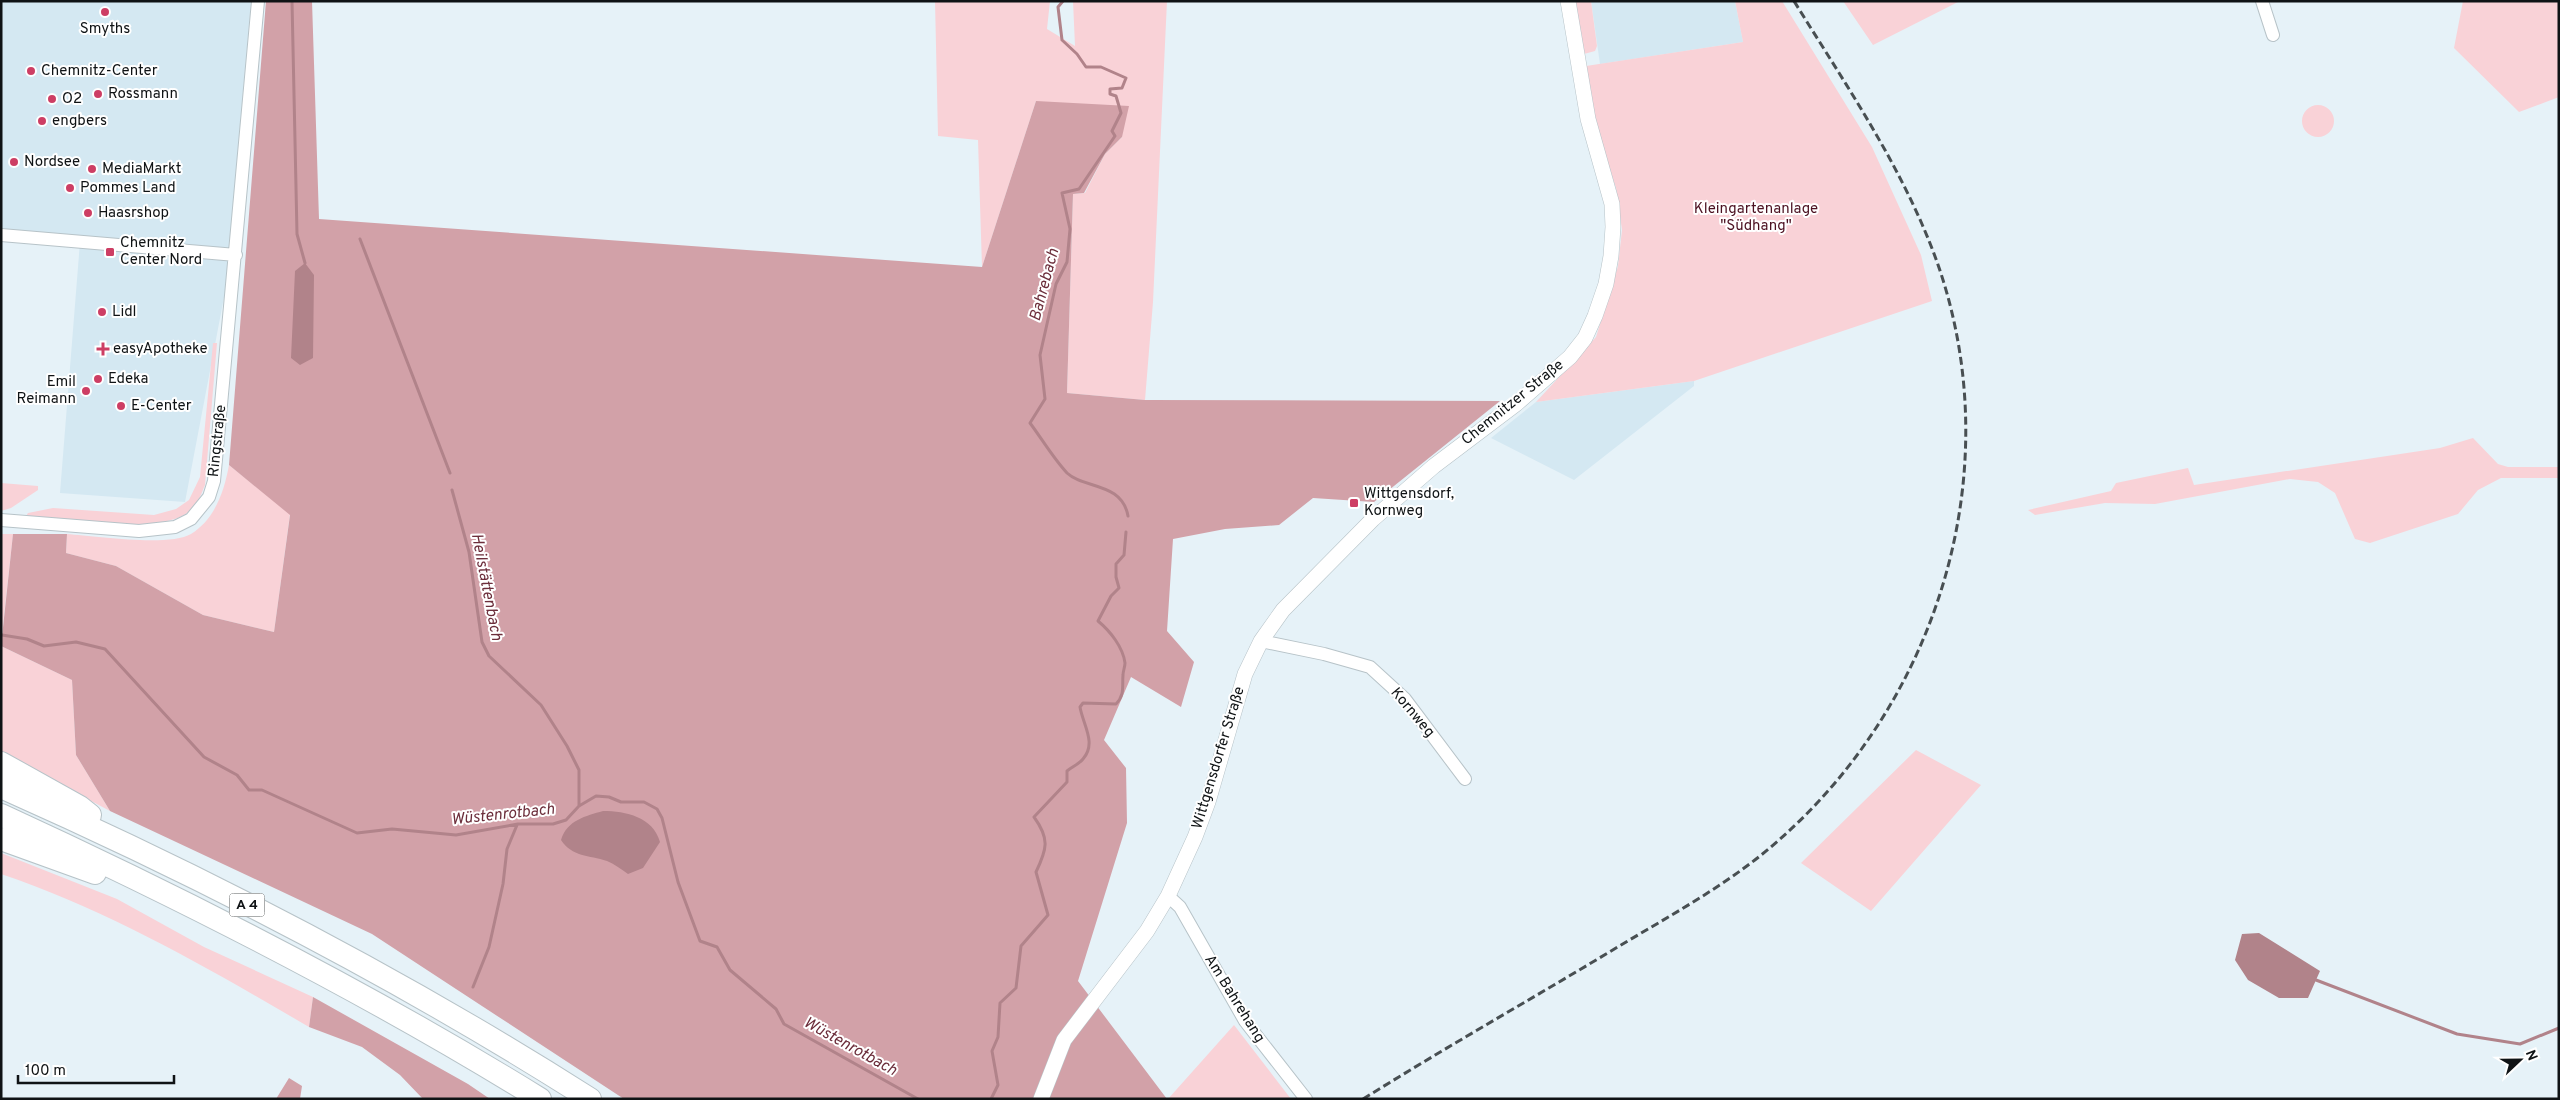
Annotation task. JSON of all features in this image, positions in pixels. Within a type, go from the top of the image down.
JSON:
[{"type":"highway","points":[[1,764],[80,806],[115,838]]},
{"type":"highway","name":"A 4","points":[[1,787],[115,838],[378,974],[540,1067],[590,1099]]},
{"type":"highway","name":"A 4","points":[[1,816],[101,861],[219,919],[365,996],[540,1099]]},
{"type":"highway","points":[[1,839],[97,874],[184,915],[219,919]]},
{"type":"street","name":"Ringstraße","points":[[1,520],[139,531],[161,530],[183,523],[201,509],[209,497],[214,481],[258,1]]},
{"type":"street","name":"Chemnitzer Straße","points":[[1337,555],[1434,466],[1516,404],[1570,357],[1585,338],[1595,316],[1606,284],[1611,256],[1612,204],[1588,119],[1568,1]]},
{"type":"street","points":[[2262,1],[2273,35]]},
{"type":"street","points":[[1,235],[236,254]]},
{"type":"street","name":"Wittgensdorfer Straße","points":[[1041,1099],[1064,1040],[1146,931],[1168,896],[1195,837],[1211,794],[1245,674],[1261,641],[1283,610],[1337,555]]},
{"type":"street","name":"Kornweg","points":[[1261,641],[1324,654],[1370,668],[1405,699],[1465,779]]},
{"type":"street","name":"Am Bahrehang","points":[[1168,896],[1180,907],[1245,1021],[1306,1099]]},
{"type":"shaded area","name":"Chemnitz-Center","points":[[1,1],[251,1],[225,292],[185,502],[60,493],[80,242],[1,234]]},
{"type":"shaded area","points":[[266,1],[312,1],[319,219],[982,267],[1036,101],[1129,106],[1122,137],[1105,154],[1084,193],[1073,194],[1067,393],[1145,400],[1500,401],[1374,502],[1313,498],[1279,525],[1225,529],[1173,539],[1167,631],[1194,662],[1181,707],[1131,677],[1104,740],[1126,768],[1127,823],[1078,981],[1167,1099],[624,1099],[372,934],[110,811],[76,755],[72,680],[1,646],[13,534],[67,534],[66,553],[116,566],[203,615],[274,632],[290,515],[229,465]]},
{"type":"shaded area","points":[[1591,1],[1735,1],[1743,42],[1600,64]]},
{"type":"shaded area","points":[[305,263],[314,275],[313,358],[300,365],[291,358],[295,271]]},
{"type":"shaded area","points":[[1694,381],[1694,386],[1574,480],[1491,438],[1536,402]]},
{"type":"shaded area","points":[[603,811],[621,812],[638,817],[645,821],[656,833],[660,842],[643,868],[628,874],[607,861],[581,855],[565,846],[561,840],[572,823]]},
{"type":"shaded area","points":[[2259,933],[2320,971],[2308,998],[2279,998],[2248,980],[2235,960],[2242,934]]},
{"type":"shaded area","points":[[313,997],[468,1084],[490,1099],[423,1099],[400,1075],[362,1047],[309,1027]]},
{"type":"shaded area","points":[[289,1078],[302,1086],[300,1099],[276,1099]]},
{"type":"green space","points":[[935,1],[1050,1],[1047,29],[1075,46],[1073,1],[1167,1],[1153,302],[1145,400],[1067,393],[1073,194],[1085,193],[1105,154],[1122,137],[1036,101],[982,267],[978,140],[938,136]]},
{"type":"green space","points":[[1573,1],[1591,1],[1597,46],[1595,51],[1584,54]]},
{"type":"green space","name":"Kleingartenanlage \"Südhang\"","points":[[1735,1],[1782,1],[1872,147],[1921,255],[1932,301],[1694,381],[1536,402],[1596,337],[1618,266],[1622,230],[1616,188],[1595,125],[1586,66],[1743,42]]},
{"type":"green space","points":[[1843,1],[1960,1],[1873,45]]},
{"type":"green space","points":[[2463,1],[2559,1],[2559,97],[2519,112],[2454,48]]},
{"type":"green space","points":[[2318,105],[2324,106],[2329,110],[2333,115],[2333,127],[2329,132],[2324,136],[2318,137],[2312,136],[2307,132],[2303,127],[2302,121],[2303,115],[2307,110],[2312,106]]},
{"type":"green space","points":[[213,343],[217,343],[205,485],[193,509],[176,519],[157,523],[135,524],[111,524],[26,516],[28,513],[53,508],[154,515],[176,509],[189,500],[200,477]]},
{"type":"green space","points":[[2473,438],[2498,464],[2508,467],[2559,467],[2559,478],[2501,478],[2478,490],[2458,514],[2370,543],[2355,539],[2335,493],[2318,482],[2290,479],[2155,504],[2105,503],[2035,515],[2028,510],[2111,491],[2116,483],[2188,468],[2194,485],[2440,448]]},
{"type":"green space","points":[[229,465],[290,514],[274,632],[203,615],[116,566],[66,553],[67,534],[166,540],[191,534],[206,521],[217,504]]},
{"type":"green space","points":[[1,483],[38,486],[38,490],[11,508],[1,511]]},
{"type":"green space","points":[[1,534],[13,534],[1,643]]},
{"type":"green space","points":[[1,646],[72,680],[76,755],[110,811],[1,753]]},
{"type":"green space","points":[[1916,750],[1981,785],[1871,911],[1801,863]]},
{"type":"green space","points":[[1,853],[117,899],[204,947],[313,997],[309,1027],[197,963],[120,923],[81,905],[1,874]]},
{"type":"green space","points":[[1234,1025],[1291,1099],[1168,1099]]},
{"type":"waterway","points":[[292,1],[297,234],[305,263]]},
{"type":"waterway","name":"Bahrebach","points":[[1063,1],[1058,7],[1062,40],[1077,54],[1086,67],[1101,67],[1126,78],[1122,88],[1110,89],[1110,94],[1116,96],[1121,113],[1112,131],[1115,136],[1079,189],[1062,193],[1070,229],[1067,262],[1056,284],[1040,355],[1045,399],[1030,423],[1067,473],[1083,482],[1111,492],[1124,505],[1128,516]]},
{"type":"waterway","name":"Heilstättenbach","points":[[360,239],[450,473]]},
{"type":"waterway","name":"Heilstättenbach","points":[[452,490],[469,552],[482,642],[489,656],[541,705],[567,746],[579,770],[579,806]]},
{"type":"waterway","name":"Bahrebach","points":[[991,1099],[998,1085],[992,1051],[998,1037],[1000,1003],[1016,988],[1021,946],[1048,915],[1036,872],[1043,857],[1045,838],[1034,817],[1067,782],[1067,771],[1081,761],[1087,753],[1089,740],[1080,707],[1083,703],[1116,704],[1122,694],[1124,657],[1115,640],[1098,621],[1111,596],[1119,588],[1116,577],[1116,564],[1124,555],[1126,532]]},
{"type":"waterway","name":"Wüstenrotbach","points":[[2,635],[27,639],[44,646],[76,642],[105,649],[204,757],[237,775],[249,790],[262,790],[357,833],[392,829],[456,835],[518,824],[553,824],[566,820],[579,806],[596,796],[609,797],[621,802],[644,802],[657,809],[662,818],[678,882],[700,941],[717,947],[730,970],[776,1009],[784,1024],[918,1099]]},
{"type":"waterway","points":[[473,987],[489,947],[503,884],[507,849],[517,825]]},
{"type":"waterway","points":[[2316,980],[2457,1034],[2520,1044],[2559,1028]]},
{"type":"railway","points":[[1363,1099],[1692,903],[1760,856],[1822,798],[1874,732],[1915,659],[1944,581],[1961,500],[1966,417],[1956,333],[1933,251],[1904,186],[1870,123],[1794,1]]},
{"type":"place","name":"Smyths","points":[[105,12]]},
{"type":"place","name":"Chemnitz-Center","points":[[31,71]]},
{"type":"place","name":"Rossmann","points":[[98,94]]},
{"type":"place","name":"O2","points":[[52,99]]},
{"type":"place","name":"engbers","points":[[42,121]]},
{"type":"place","name":"Nordsee","points":[[14,162]]},
{"type":"place","name":"MediaMarkt","points":[[92,169]]},
{"type":"place","name":"Pommes Land","points":[[70,188]]},
{"type":"place","name":"Haasrshop","points":[[88,213]]},
{"type":"place","name":"Chemnitz Center Nord","points":[[110,252]]},
{"type":"place","name":"Lidl","points":[[102,312]]},
{"type":"place","name":"easyApotheke","points":[[103,349]]},
{"type":"place","name":"Edeka","points":[[98,379]]},
{"type":"place","name":"Emil Reimann","points":[[86,391]]},
{"type":"place","name":"E-Center","points":[[121,406]]},
{"type":"place","name":"Wittgensdorf, Kornweg","points":[[1354,503]]}]
